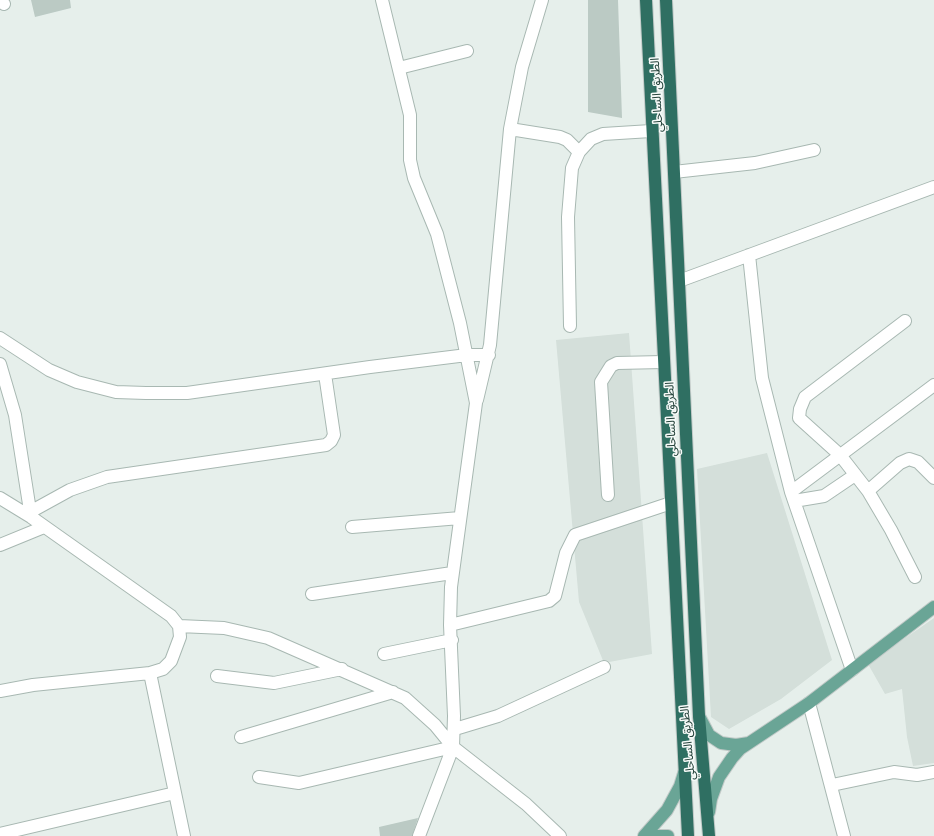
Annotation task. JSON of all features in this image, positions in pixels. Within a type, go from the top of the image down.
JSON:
[{"type":"highway","name":"الطريق الساحلي","points":[[646,0],[651,131],[688,836]]},
{"type":"highway","name":"الطريق الساحلي","points":[[666,0],[699,716],[709,836]]},
{"type":"main road","points":[[708,822],[711,799],[719,777],[732,758],[750,742],[809,703],[934,607]]},
{"type":"main road","points":[[699,716],[709,735],[721,743],[736,745],[750,742]]},
{"type":"main road","points":[[644,836],[667,810],[680,786],[684,773]]},
{"type":"main road","points":[[649,836],[668,836]]},
{"type":"street","points":[[382,0],[410,115],[410,160],[414,178],[437,234],[467,355],[476,403]]},
{"type":"street","points":[[419,836],[453,747],[455,729],[452,640],[450,626],[452,573],[476,403],[489,355],[510,129],[522,66],[542,0]]},
{"type":"street","points":[[399,68],[467,51]]},
{"type":"street","points":[[510,129],[560,137],[567,140],[579,152]]},
{"type":"street","points":[[570,326],[568,218],[572,168],[579,152],[591,139],[603,134],[651,131]]},
{"type":"street","points":[[674,172],[755,163],[814,150]]},
{"type":"street","points":[[679,281],[934,187]]},
{"type":"street","points":[[749,255],[762,378],[793,496],[852,670]]},
{"type":"street","points":[[905,321],[805,397],[799,418],[840,455],[868,491],[915,577]]},
{"type":"street","points":[[0,338],[33,360],[62,376],[92,387],[116,392],[187,393],[467,355],[489,355]]},
{"type":"street","points":[[608,495],[601,382],[602,378],[611,366],[617,363],[663,362]]},
{"type":"street","points":[[0,364],[15,415],[30,515]]},
{"type":"street","points":[[30,515],[70,490],[108,477],[326,445],[331,441],[334,435],[325,374]]},
{"type":"street","points":[[793,496],[840,455],[934,385]]},
{"type":"street","points":[[868,491],[900,463],[909,459],[918,462],[934,478]]},
{"type":"street","points":[[793,496],[824,496],[856,475]]},
{"type":"street","points":[[0,498],[30,515],[44,527],[171,616],[178,626],[180,637],[171,661],[163,669],[150,672],[0,690]]},
{"type":"street","points":[[450,626],[553,599],[566,553],[575,535],[671,503]]},
{"type":"street","points":[[352,528],[460,518]]},
{"type":"street","points":[[0,545],[44,527]]},
{"type":"street","points":[[312,594],[452,573]]},
{"type":"street","points":[[178,626],[224,628],[268,638],[342,669],[405,698],[435,725],[453,747],[526,804],[560,836]]},
{"type":"street","points":[[384,654],[452,640]]},
{"type":"street","points":[[455,729],[498,716],[604,668]]},
{"type":"street","points":[[217,676],[274,683],[342,669]]},
{"type":"street","points":[[150,672],[184,836]]},
{"type":"street","points":[[241,737],[393,692]]},
{"type":"street","points":[[809,703],[832,785],[844,836]]},
{"type":"street","points":[[259,777],[299,783],[453,747]]},
{"type":"street","points":[[832,785],[894,772],[918,775],[934,772]]},
{"type":"street","points":[[0,834],[175,793]]},
{"type":"shaded area","points":[[629,333],[652,654],[604,663],[579,602],[556,340]]},
{"type":"shaded area","points":[[767,453],[832,660],[781,699],[729,729],[711,717],[697,469]]},
{"type":"shaded area","points":[[934,618],[934,763],[913,766],[907,737],[902,689],[885,694],[868,664]]},
{"type":"building","points":[[31,0],[70,0],[71,8],[35,17]]},
{"type":"building","points":[[588,0],[618,0],[622,118],[588,112]]},
{"type":"building","points":[[418,818],[412,836],[380,836],[379,827]]}]
